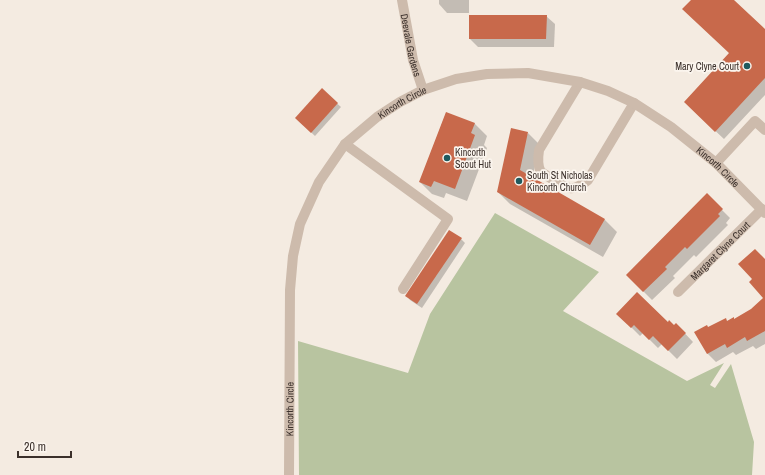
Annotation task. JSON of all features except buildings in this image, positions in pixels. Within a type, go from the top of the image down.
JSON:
[{"type":"street","name":"Deevale Gardens","points":[[402,0],[413,60],[424,90]]},
{"type":"street","name":"Kincorth Circle","points":[[289,475],[290,290],[293,256],[300,224],[319,182],[346,144],[377,117],[400,102],[424,90],[456,79],[487,74],[528,73],[580,82],[608,91],[634,104],[671,128],[716,162],[764,211]]},
{"type":"street","points":[[580,82],[539,150],[538,161],[541,172],[563,186],[572,188],[580,187],[588,180],[634,104]]},
{"type":"street","points":[[716,162],[755,120],[765,130]]},
{"type":"street","points":[[346,144],[448,219],[403,289]]},
{"type":"street","name":"Margaret Clyne Court","points":[[678,292],[764,211]]},
{"type":"green space","points":[[495,213],[599,272],[563,311],[687,381],[724,363],[710,385],[715,388],[731,364],[754,442],[752,475],[299,475],[298,341],[408,373],[430,314]]},
{"type":"place","name":"Mary Clyne Court","points":[[747,66]]},
{"type":"place","name":"Kincorth Scout Hut","points":[[447,158]]},
{"type":"place","name":"South St Nicholas Kincorth Church","points":[[519,181]]}]
